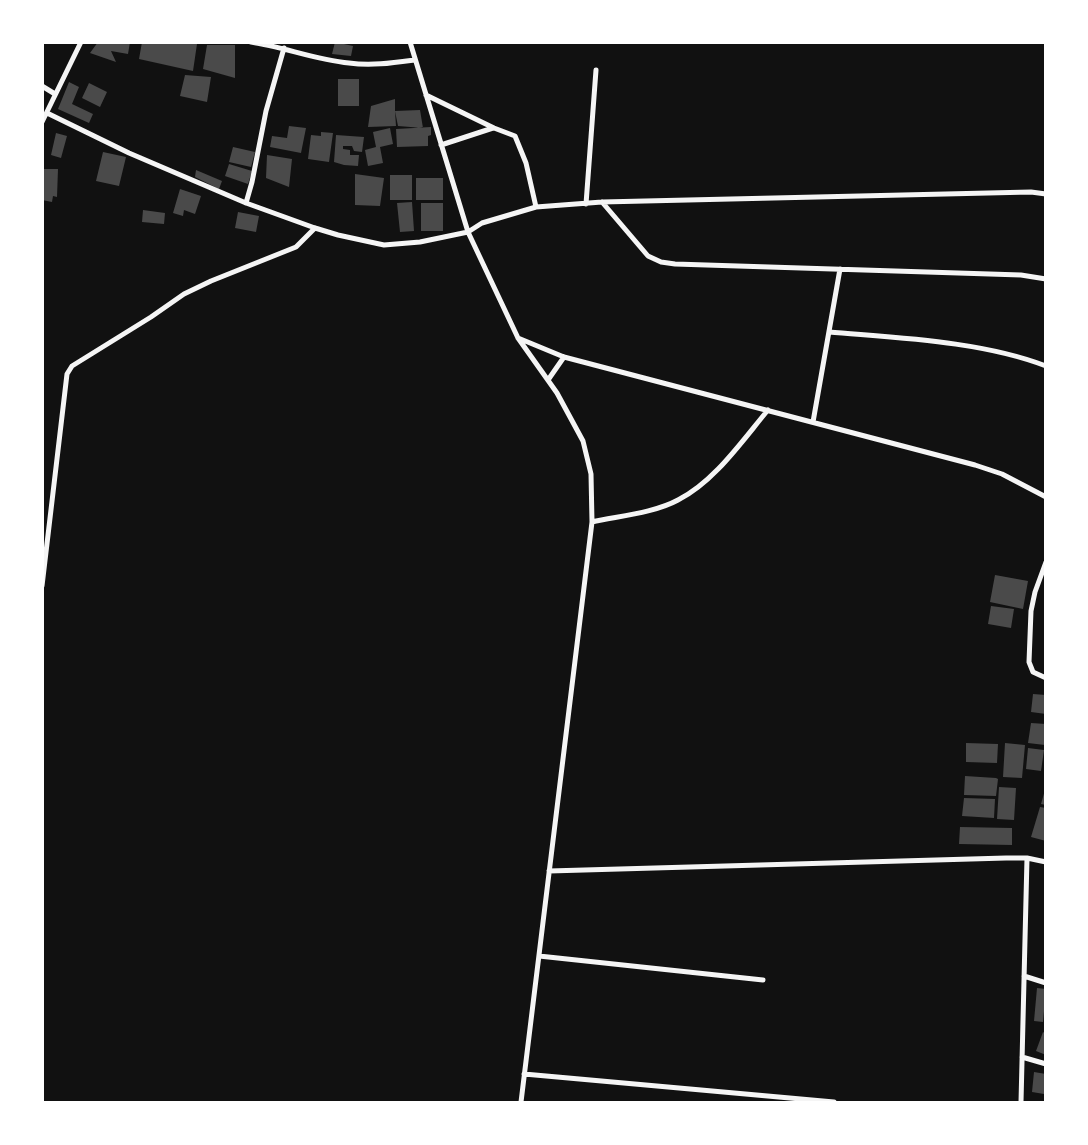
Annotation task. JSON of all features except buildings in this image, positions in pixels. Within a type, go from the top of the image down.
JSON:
[{"type":"street","points":[[42,122],[81,42]]},
{"type":"street","points":[[251,42],[276,44],[284,48],[347,63],[376,65],[414,60]]},
{"type":"street","points":[[410,42],[468,232],[518,338],[557,393],[583,441],[591,474],[592,522],[521,1102]]},
{"type":"street","points":[[246,203],[266,111],[284,48]]},
{"type":"street","points":[[586,204],[596,70]]},
{"type":"street","points":[[42,86],[55,94]]},
{"type":"street","points":[[426,95],[494,128],[515,136],[526,163],[536,208]]},
{"type":"street","points":[[47,113],[128,153],[246,203],[315,228],[384,245],[420,242],[468,232],[482,223],[536,208],[602,202],[1031,192],[1046,194]]},
{"type":"street","points":[[441,145],[494,128]]},
{"type":"street","points":[[602,202],[648,256],[660,262],[1021,275],[1046,279]]},
{"type":"street","points":[[42,586],[67,374],[72,366],[151,317],[184,294],[211,281],[296,247],[315,228]]},
{"type":"street","points":[[813,422],[840,269]]},
{"type":"street","points":[[828,332],[943,342],[1046,366]]},
{"type":"street","points":[[518,338],[564,357],[974,465],[1002,474],[1046,497]]},
{"type":"street","points":[[548,380],[564,357]]},
{"type":"street","points":[[592,522],[678,501],[712,475],[768,410]]},
{"type":"street","points":[[1046,562],[1035,592],[1031,611],[1029,662],[1033,672],[1046,678]]},
{"type":"street","points":[[550,870],[1027,858],[1046,862]]},
{"type":"street","points":[[1021,1102],[1027,858]]},
{"type":"street","points":[[539,956],[763,980]]},
{"type":"street","points":[[1024,976],[1046,983]]},
{"type":"street","points":[[1022,1057],[1046,1064]]},
{"type":"street","points":[[524,1074],[834,1102]]}]
